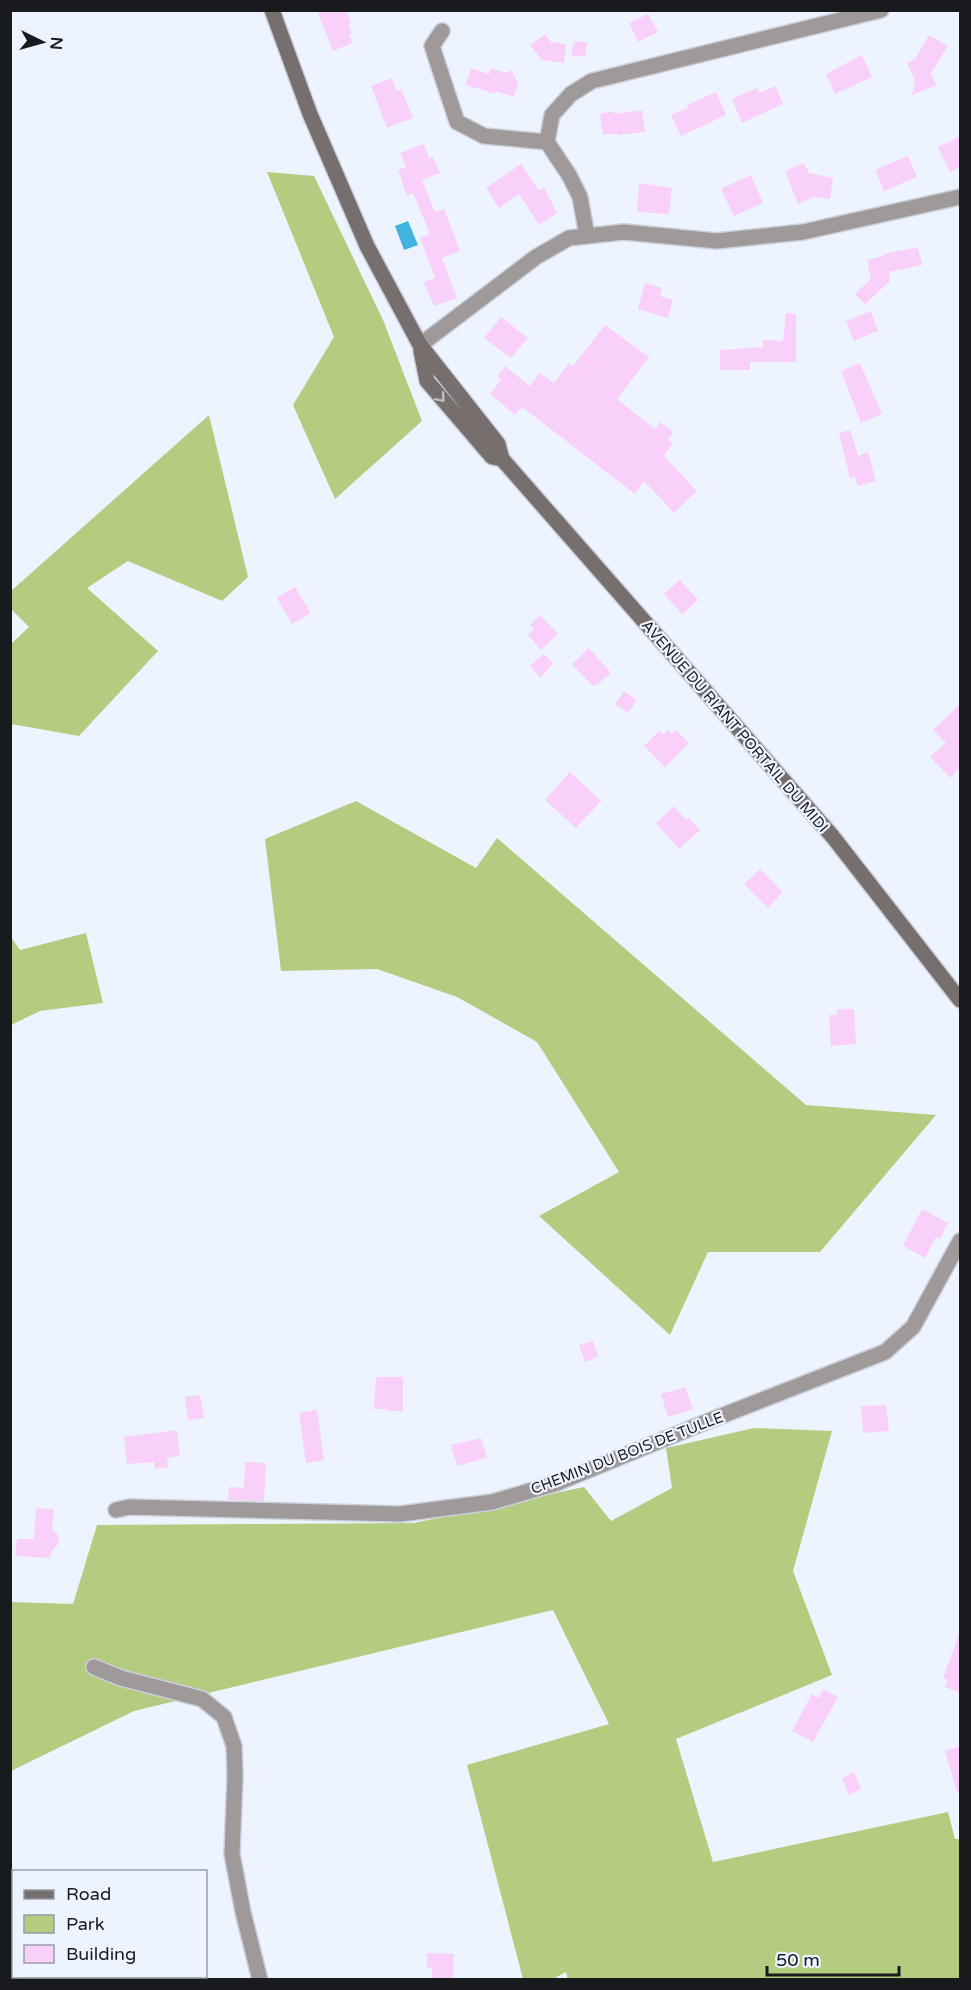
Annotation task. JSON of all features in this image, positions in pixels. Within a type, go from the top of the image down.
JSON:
[{"type":"main road","name":"AVENUE DU RIANT PORTAIL DU MIDI","points":[[272,10],[310,114],[367,246],[420,345],[498,444],[502,459],[833,837],[960,1000]]},
{"type":"street","points":[[587,236],[580,197],[569,175],[547,142],[552,115],[570,94],[592,81],[881,10]]},
{"type":"street","points":[[442,30],[432,46],[457,122],[484,136],[547,142]]},
{"type":"street","points":[[420,345],[536,257],[569,238],[624,232],[717,241],[803,232],[960,197]]},
{"type":"street","name":"CHEMIN DU BOIS DE TULLE","points":[[116,1510],[129,1507],[400,1514],[492,1502],[557,1483],[885,1352],[913,1327],[960,1241]]},
{"type":"street","points":[[94,1667],[121,1678],[202,1700],[224,1717],[234,1746],[232,1854],[243,1912],[260,1980]]},
{"type":"green space","points":[[267,172],[314,176],[383,320],[422,421],[335,499],[293,405],[334,337]]},
{"type":"green space","points":[[209,415],[248,577],[222,601],[128,561],[87,588],[158,651],[79,736],[11,724],[11,644],[29,627],[11,609],[11,591]]},
{"type":"green space","points":[[356,801],[476,868],[497,838],[806,1105],[936,1115],[820,1252],[708,1252],[670,1335],[539,1216],[619,1172],[537,1042],[457,997],[377,969],[281,971],[265,839]]},
{"type":"green space","points":[[86,933],[103,1003],[40,1011],[11,1025],[11,937],[20,950]]},
{"type":"green space","points":[[754,1428],[832,1431],[793,1571],[832,1675],[676,1739],[713,1862],[948,1812],[955,1839],[960,1839],[960,1979],[568,1980],[566,1972],[553,1979],[523,1979],[467,1765],[609,1724],[553,1610],[134,1711],[11,1771],[11,1602],[73,1604],[97,1525],[414,1523],[584,1487],[611,1521],[672,1488],[666,1448]]},
{"type":"water","points":[[408,221],[418,245],[404,250],[395,226]]},
{"type":"building","points":[[326,10],[346,10],[351,23],[348,24],[352,34],[349,35],[352,43],[333,51],[318,13]]},
{"type":"building","points":[[648,14],[658,32],[638,42],[629,23]]},
{"type":"building","points":[[545,34],[551,42],[566,44],[564,63],[542,60],[530,45]]},
{"type":"building","points":[[929,35],[948,46],[931,73],[936,85],[912,95],[915,80],[907,63],[915,59]]},
{"type":"building","points":[[574,41],[587,43],[585,57],[571,55]]},
{"type":"building","points":[[862,55],[872,77],[835,94],[826,74]]},
{"type":"building","points":[[471,68],[489,74],[491,68],[506,73],[512,70],[518,84],[514,97],[466,85]]},
{"type":"building","points":[[392,78],[397,91],[401,89],[413,118],[387,128],[371,86]]},
{"type":"building","points":[[776,86],[783,104],[742,123],[732,99],[757,88],[759,93]]},
{"type":"building","points":[[716,92],[726,115],[681,136],[671,115]]},
{"type":"building","points":[[642,110],[645,132],[603,135],[600,114]]},
{"type":"building","points":[[960,137],[960,167],[950,172],[938,147]]},
{"type":"building","points":[[424,144],[429,158],[433,157],[440,173],[422,180],[435,212],[444,209],[460,251],[442,258],[457,298],[434,306],[424,282],[435,278],[420,238],[430,234],[413,193],[407,196],[398,170],[406,167],[400,153]]},
{"type":"building","points":[[908,156],[917,177],[884,191],[875,170]]},
{"type":"building","points":[[804,163],[809,173],[833,178],[830,199],[814,197],[798,204],[785,171]]},
{"type":"building","points":[[521,164],[539,191],[544,187],[557,213],[539,225],[519,194],[499,208],[486,188]]},
{"type":"building","points":[[751,175],[763,203],[734,216],[721,189]]},
{"type":"building","points":[[639,183],[672,188],[669,214],[637,212]]},
{"type":"building","points":[[918,247],[922,265],[889,272],[890,281],[865,304],[855,294],[871,279],[867,260]]},
{"type":"building","points":[[645,283],[662,288],[660,296],[673,300],[668,318],[638,309]]},
{"type":"building","points":[[871,311],[878,331],[854,341],[846,321]]},
{"type":"building","points":[[786,313],[796,314],[796,362],[750,362],[750,370],[720,370],[720,350],[763,347],[763,340],[783,341]]},
{"type":"building","points":[[501,317],[528,338],[511,358],[484,338]]},
{"type":"building","points":[[605,325],[649,357],[617,399],[655,429],[660,422],[673,432],[668,439],[673,443],[664,456],[697,491],[674,513],[644,481],[635,494],[522,407],[515,415],[490,394],[501,380],[497,377],[505,366],[530,386],[540,373],[554,383],[569,363],[573,366]]},
{"type":"building","points":[[860,363],[882,414],[861,423],[841,371]]},
{"type":"building","points":[[850,430],[858,456],[868,452],[876,481],[858,486],[855,477],[850,478],[839,433]]},
{"type":"building","points":[[680,580],[698,600],[682,614],[664,594]]},
{"type":"building","points":[[295,587],[311,613],[292,624],[277,598]]},
{"type":"building","points":[[540,615],[558,634],[541,650],[528,635],[534,629],[530,625]]},
{"type":"building","points":[[589,648],[611,673],[597,685],[592,685],[572,664]]},
{"type":"building","points":[[544,654],[553,663],[541,678],[530,666]]},
{"type":"building","points":[[624,691],[637,700],[628,713],[615,704]]},
{"type":"building","points":[[960,704],[960,767],[950,778],[930,757],[946,743],[933,730]]},
{"type":"building","points":[[668,730],[671,733],[676,730],[689,743],[665,767],[644,746],[659,731],[664,735]]},
{"type":"building","points":[[570,772],[601,801],[576,828],[545,800]]},
{"type":"building","points":[[674,806],[686,820],[689,818],[700,830],[679,849],[656,823]]},
{"type":"building","points":[[760,869],[783,892],[768,908],[744,884]]},
{"type":"building","points":[[854,1009],[856,1044],[831,1046],[829,1015],[837,1015],[837,1010]]},
{"type":"building","points":[[922,1209],[948,1223],[940,1239],[936,1237],[925,1258],[903,1246]]},
{"type":"building","points":[[593,1341],[598,1357],[585,1362],[579,1345]]},
{"type":"building","points":[[376,1377],[403,1377],[403,1411],[374,1409]]},
{"type":"building","points":[[685,1387],[693,1409],[668,1417],[661,1394]]},
{"type":"building","points":[[200,1395],[204,1418],[188,1420],[185,1397]]},
{"type":"building","points":[[886,1405],[889,1431],[863,1433],[861,1406]]},
{"type":"building","points":[[317,1410],[324,1460],[306,1463],[299,1413]]},
{"type":"building","points":[[177,1430],[180,1456],[167,1458],[168,1467],[155,1469],[154,1462],[127,1464],[124,1437]]},
{"type":"building","points":[[481,1438],[487,1458],[457,1466],[451,1445]]},
{"type":"building","points":[[245,1462],[266,1463],[264,1501],[228,1500],[229,1487],[244,1488]]},
{"type":"building","points":[[36,1508],[54,1509],[52,1529],[59,1536],[58,1544],[51,1552],[50,1558],[15,1556],[17,1539],[34,1539]]},
{"type":"building","points":[[959,1634],[960,1693],[945,1687],[948,1680],[943,1678]]},
{"type":"building","points":[[823,1689],[838,1697],[813,1742],[792,1731],[812,1694],[819,1698]]},
{"type":"building","points":[[960,1746],[960,1791],[957,1792],[945,1751]]},
{"type":"building","points":[[854,1772],[861,1789],[849,1795],[842,1778]]},
{"type":"building","points":[[427,1953],[454,1954],[453,1980],[432,1980],[432,1968],[427,1967]]}]
